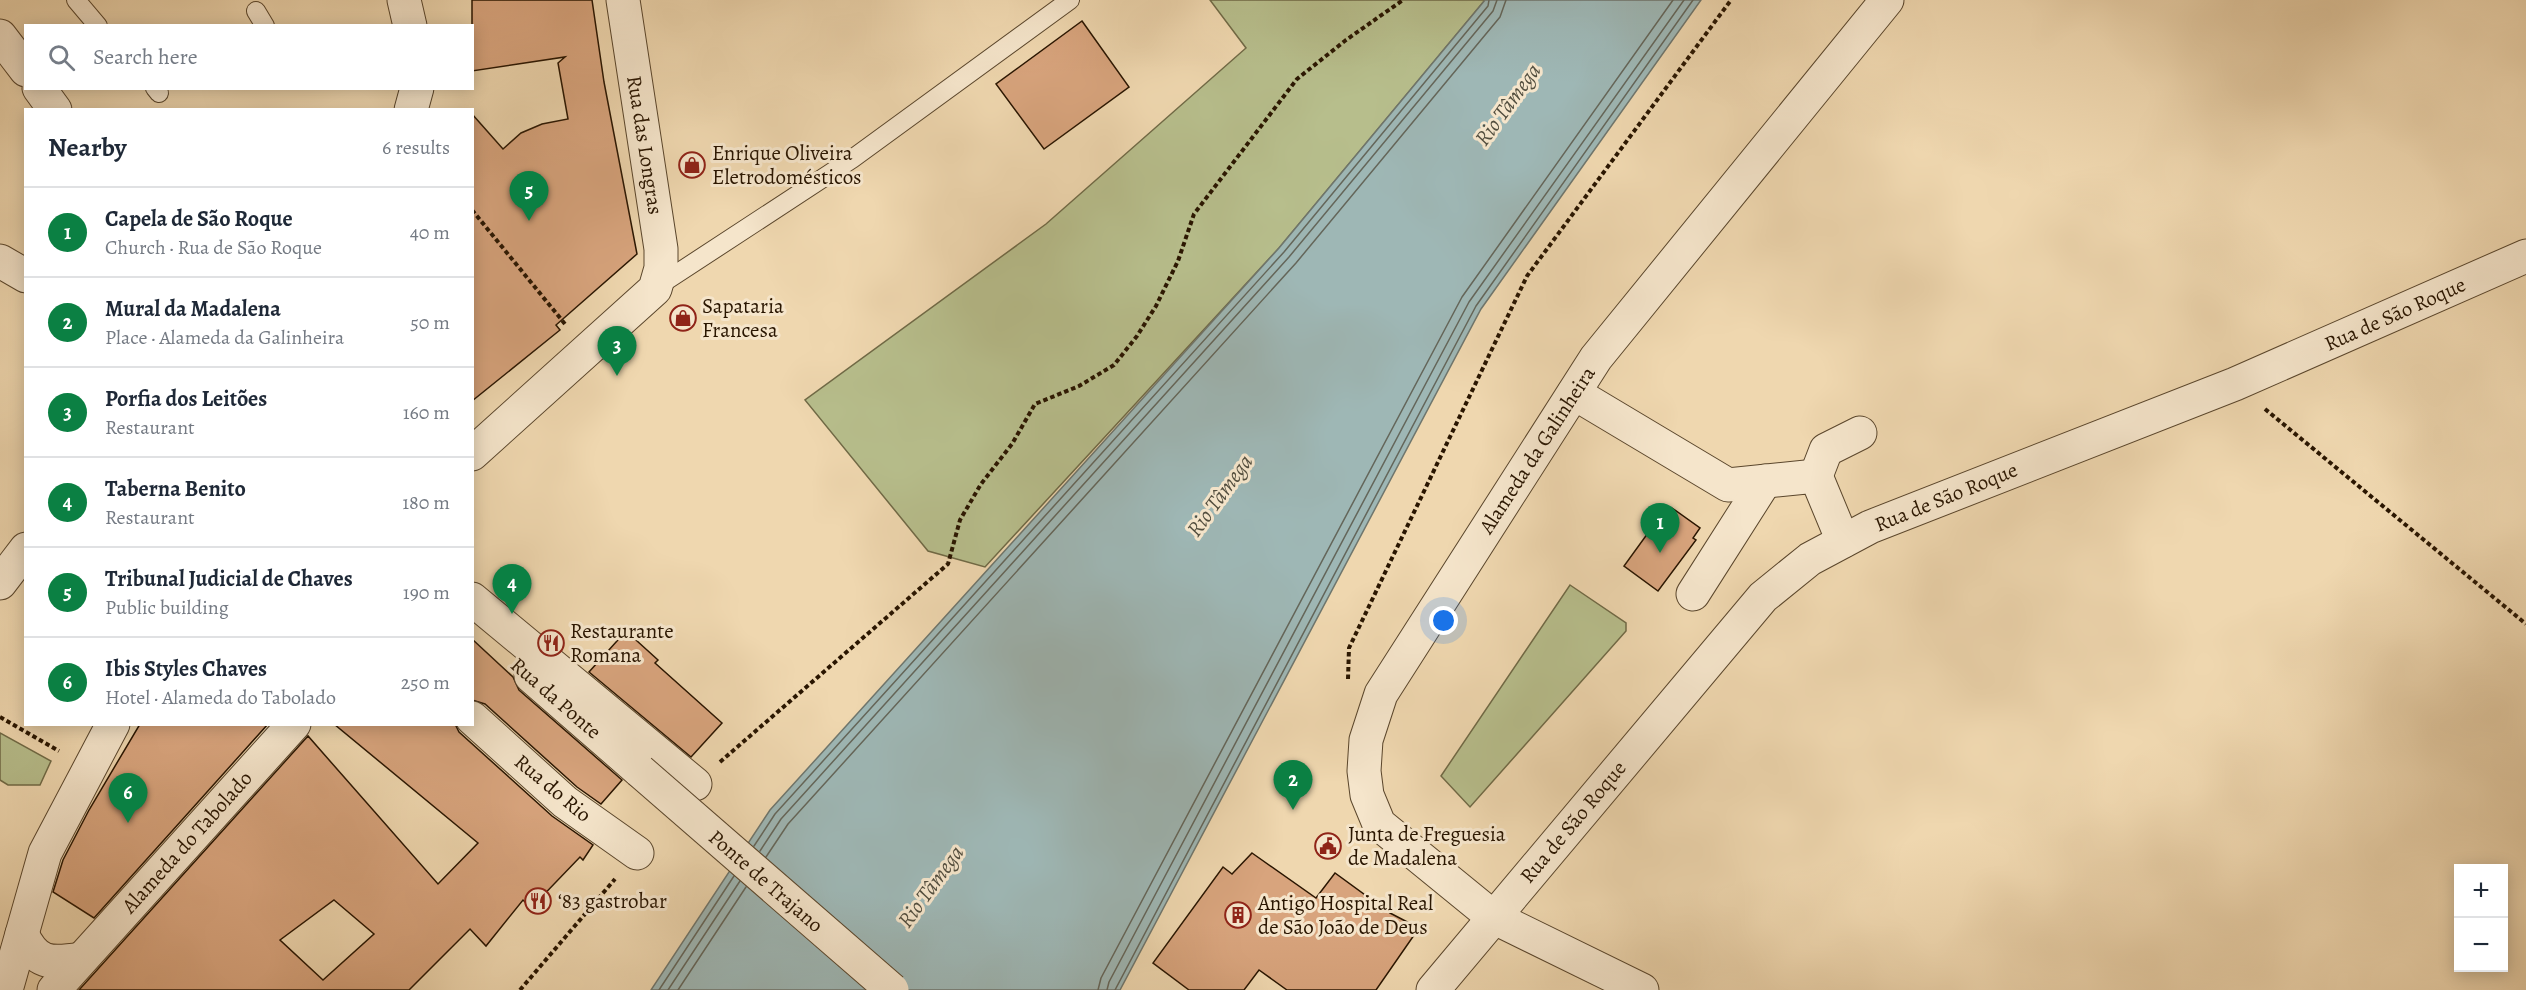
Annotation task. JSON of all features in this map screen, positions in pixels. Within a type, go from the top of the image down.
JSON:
[{"type":"street","points":[[404,0],[410,24]]},
{"type":"street","name":"Rua das Longras","points":[[622,0],[661,249],[661,268],[654,289]]},
{"type":"street","name":"Alameda da Galinheira","points":[[1642,990],[1493,917],[1379,824],[1367,795],[1364,771],[1366,740],[1381,694],[1596,358],[1887,0]]},
{"type":"street","points":[[0,36],[24,67]]},
{"type":"street","points":[[40,90],[54,108]]},
{"type":"street","points":[[412,108],[416,90]]},
{"type":"street","name":"Rua de São Roque","points":[[1433,990],[1763,597],[1810,558],[1870,527],[2235,384],[2526,256]]},
{"type":"street","points":[[0,261],[24,275]]},
{"type":"street","points":[[474,452],[654,289]]},
{"type":"street","points":[[1574,393],[1728,485],[1816,476]]},
{"type":"street","points":[[1843,541],[1816,476],[1826,450],[1860,432]]},
{"type":"street","points":[[1693,594],[1764,481]]},
{"type":"street","points":[[0,583],[24,552]]},
{"type":"street","points":[[474,601],[695,784]]},
{"type":"street","name":"Rua da Ponte","points":[[474,627],[640,771]]},
{"type":"street","name":"Rua do Rio","points":[[474,720],[565,802],[637,853]]},
{"type":"street","points":[[6,990],[45,853],[112,726]]},
{"type":"street","name":"Alameda do Tabolado","points":[[54,990],[292,726]]},
{"type":"street","name":"Ponte de Trajano","points":[[640,771],[892,990]]},
{"type":"street","points":[[22,934],[30,949],[40,959],[59,963],[81,959]]},
{"type":"lane","points":[[76,0],[97,24]]},
{"type":"lane","points":[[654,289],[852,159],[1070,0]]},
{"type":"path","points":[[948,564],[960,520],[981,484],[1012,444],[1035,404],[1079,386],[1114,364],[1156,306],[1178,261],[1194,214],[1297,79],[1346,40],[1403,0]]},
{"type":"path","points":[[1348,686],[1349,648],[1527,276],[1731,0]]},
{"type":"path","points":[[474,212],[566,325]]},
{"type":"path","points":[[2235,384],[2526,624]]},
{"type":"path","points":[[0,717],[90,769]]},
{"type":"green space","points":[[1210,0],[1485,0],[1279,248],[985,567],[928,551],[805,400],[1046,224],[1246,48]]},
{"type":"green space","points":[[1570,585],[1626,623],[1626,631],[1470,807],[1441,776]]},
{"type":"green space","points":[[0,733],[51,761],[40,785],[8,785],[0,780]]},
{"type":"water","name":"Rio Tâmega","points":[[1485,0],[1701,0],[1481,309],[1120,990],[651,990],[770,810],[1279,248]]},
{"type":"building","points":[[472,0],[592,0],[604,82],[637,254],[556,325],[560,330],[474,399],[474,116],[503,149],[521,133],[542,124],[568,119],[558,63],[565,57],[474,71],[474,24],[472,24]]},
{"type":"building","points":[[1082,21],[1129,87],[1044,149],[996,84]]},
{"type":"building","points":[[1672,508],[1700,528],[1693,538],[1696,540],[1658,591],[1624,566],[1661,515],[1665,517]]},
{"type":"building","points":[[626,631],[658,660],[655,663],[722,723],[691,757],[589,672]]},
{"type":"building","points":[[474,641],[513,677],[519,690],[622,780],[601,804],[577,787],[485,704],[474,701]]},
{"type":"building","points":[[139,726],[266,726],[94,918],[53,892],[63,860],[89,810]]},
{"type":"building","points":[[336,726],[456,726],[459,732],[552,816],[593,845],[583,860],[580,857],[531,908],[523,900],[486,946],[470,929],[409,990],[79,990],[308,736],[438,884],[478,843]],"holes":[[[334,900],[374,934],[323,980],[280,940]]]},
{"type":"building","name":"Antigo Hospital Real de São João de Deus","points":[[1252,853],[1316,898],[1335,873],[1390,913],[1419,928],[1376,990],[1287,990],[1259,970],[1244,990],[1189,990],[1153,963],[1223,867],[1232,874]]},
{"type":"place","name":"Enrique Oliveira Eletrodomésticos","points":[[692,165]]},
{"type":"place","name":"Tribunal Judicial de Chaves","points":[[529,221]]},
{"type":"place","name":"Sapataria Francesa","points":[[683,318]]},
{"type":"place","name":"Porfia dos Leitões","points":[[617,376]]},
{"type":"place","name":"Capela de São Roque","points":[[1660,553]]},
{"type":"place","name":"Taberna Benito","points":[[512,614]]},
{"type":"place","name":"Restaurante Romana","points":[[551,643]]},
{"type":"place","name":"Mural da Madalena","points":[[1293,810]]},
{"type":"place","name":"Ibis Styles Chaves","points":[[128,823]]},
{"type":"place","name":"Junta de Freguesia de Madalena","points":[[1328,846]]},
{"type":"place","name":"‘83 gastrobar","points":[[538,901]]},
{"type":"place","name":"Antigo Hospital Real de São João de Deus","points":[[1238,915]]}]
